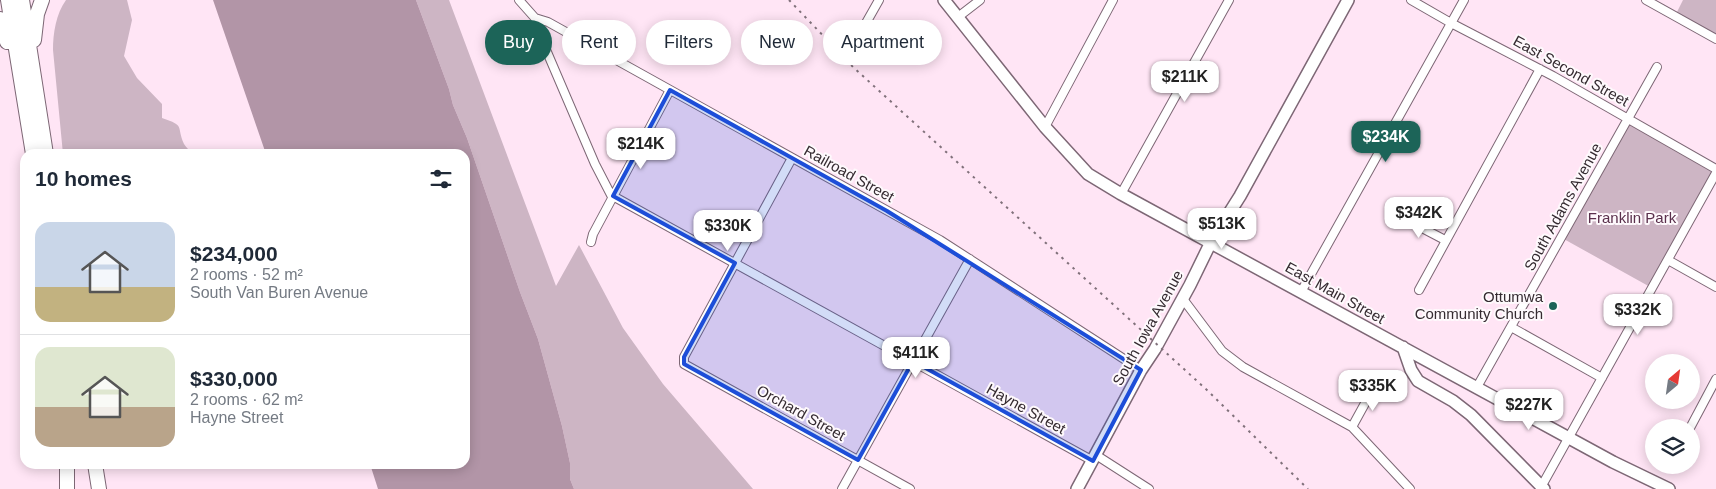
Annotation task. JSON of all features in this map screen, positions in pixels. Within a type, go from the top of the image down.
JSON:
[{"type":"highway","points":[[8,0],[31,149]]},
{"type":"highway","points":[[22,0],[45,149]]},
{"type":"highway","points":[[36,90],[34,36],[37,14],[42,0]]},
{"type":"highway","points":[[0,19],[5,33],[31,149]]},
{"type":"highway","points":[[67,469],[67,488]]},
{"type":"highway","points":[[96,469],[99,489]]},
{"type":"main road","name":"East Main Street","points":[[944,0],[1045,127],[1088,174],[1121,194],[1613,462],[1669,489]]},
{"type":"main road","name":"South Iowa Avenue","points":[[1077,489],[1141,370],[1155,349],[1183,298],[1211,242],[1240,196],[1348,0]]},
{"type":"main road","points":[[1403,347],[1411,370],[1418,380],[1471,415],[1542,488]]},
{"type":"street","points":[[519,0],[535,18],[544,45],[595,164],[613,196]]},
{"type":"street","points":[[868,20],[879,0]]},
{"type":"street","points":[[958,17],[980,0]]},
{"type":"street","points":[[1045,127],[1113,0]]},
{"type":"street","points":[[1121,194],[1230,0]]},
{"type":"street","name":"East Second Street","points":[[1411,0],[1540,69],[1716,169]]},
{"type":"street","points":[[1301,292],[1464,0]]},
{"type":"street","points":[[1646,0],[1716,39]]},
{"type":"street","name":"Railroad Street","points":[[535,18],[548,22],[940,240],[1141,370]]},
{"type":"street","name":"South Adams Avenue","points":[[1477,387],[1657,67]]},
{"type":"street","points":[[1419,290],[1540,69]]},
{"type":"street","points":[[591,242],[593,234],[670,90]]},
{"type":"street","points":[[735,263],[792,158]]},
{"type":"street","points":[[1542,488],[1716,173]]},
{"type":"street","name":"Hayne Street","points":[[613,196],[1149,489]]},
{"type":"street","points":[[1403,218],[1445,240]]},
{"type":"street","points":[[842,489],[970,259]]},
{"type":"street","points":[[1668,260],[1716,287]]},
{"type":"street","name":"Orchard Street","points":[[735,263],[684,357],[684,364],[910,489]]},
{"type":"street","points":[[1183,298],[1222,351],[1243,367],[1352,427],[1410,489]]},
{"type":"street","points":[[1512,327],[1602,378]]},
{"type":"street","points":[[1695,419],[1716,379]]},
{"type":"street","points":[[1352,427],[1374,387]]},
{"type":"highlighted area","points":[[670,90],[887,211],[1141,370],[1093,461],[913,361],[858,460],[684,364],[684,357],[735,263],[613,196]]},
{"type":"green space","points":[[66,0],[127,0],[132,20],[124,56],[137,78],[162,104],[162,118],[179,127],[184,144],[188,149],[63,149],[53,50],[56,24]]},
{"type":"green space","points":[[416,0],[449,0],[556,286],[579,245],[623,328],[663,384],[753,489],[574,489],[570,479],[570,463],[562,426],[538,339]]},
{"type":"green space","points":[[1683,0],[1716,0],[1716,39],[1675,16]]},
{"type":"green space","name":"Franklin Park","points":[[1628,119],[1716,169],[1652,288],[1562,238]]},
{"type":"shaded area","points":[[213,0],[416,0],[449,89],[453,105],[467,138],[538,339],[562,426],[570,463],[570,479],[574,489],[378,489],[372,469],[470,469],[470,149],[264,149]]},
{"type":"railway","points":[[789,0],[853,67],[1208,391],[1308,489]]},
{"type":"place","name":"Ottumwa Community Church","points":[[1553,306]]}]
